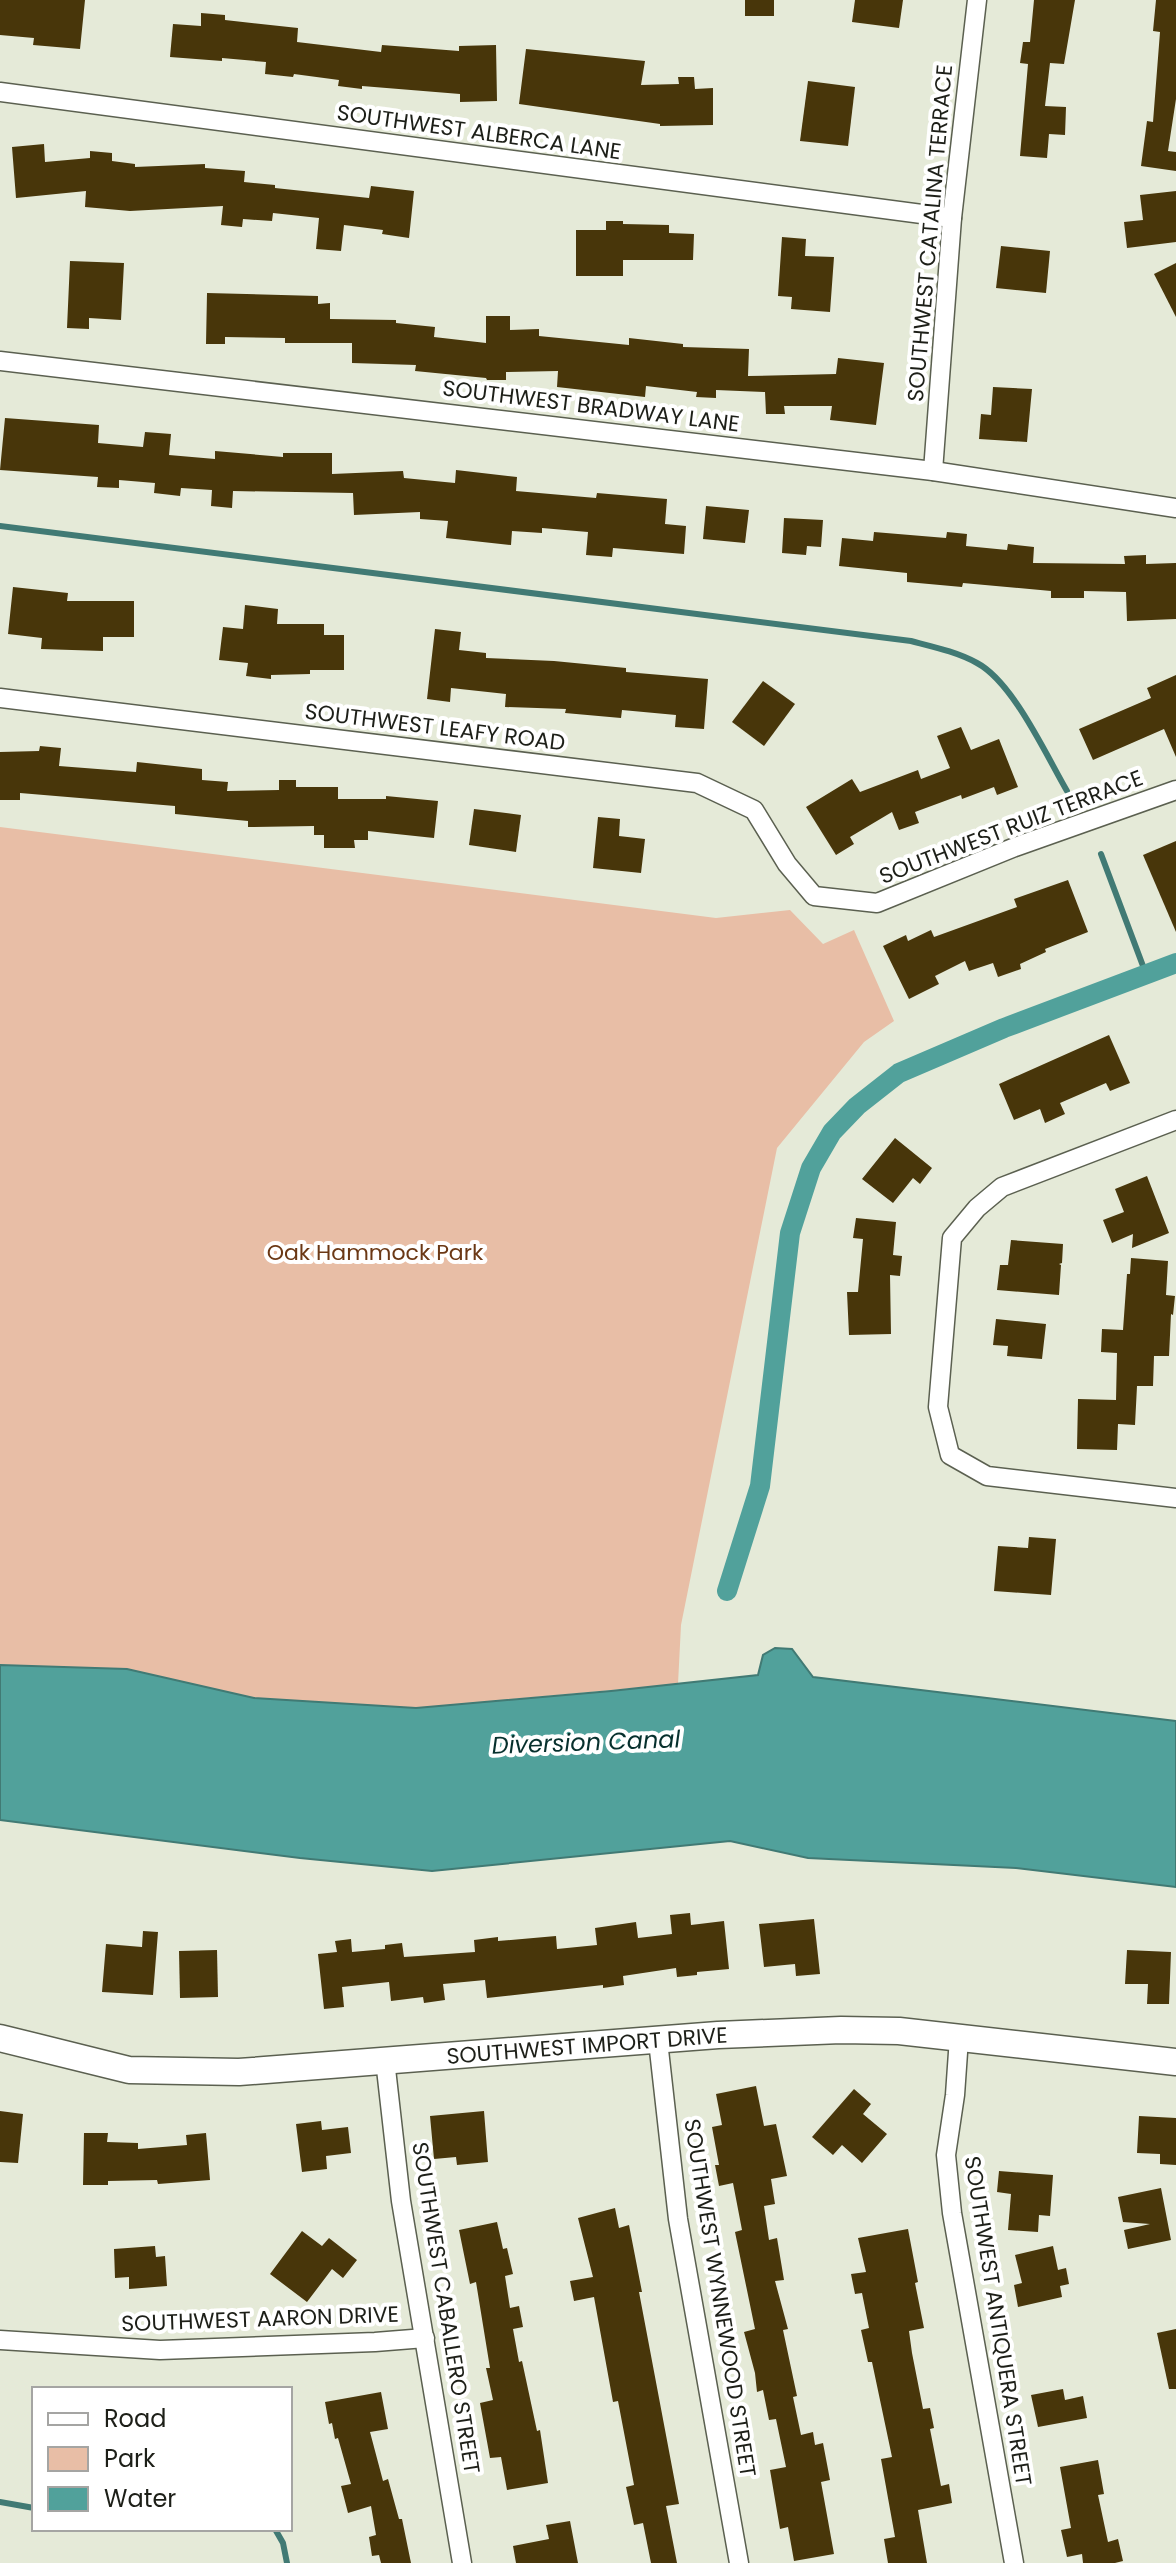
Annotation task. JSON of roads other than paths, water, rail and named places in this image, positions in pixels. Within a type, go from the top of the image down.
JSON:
[{"type":"street","name":"SOUTHWEST CATALINA TERRACE","points":[[933,471],[952,218],[977,0]]},
{"type":"street","name":"SOUTHWEST ALBERCA LANE","points":[[0,92],[952,218]]},
{"type":"street","name":"SOUTHWEST BRADWAY LANE","points":[[0,361],[933,471],[1176,508]]},
{"type":"street","name":"SOUTHWEST LEAFY ROAD","points":[[0,698],[697,783],[754,810],[787,864],[814,896]]},
{"type":"street","name":"SOUTHWEST RUIZ TERRACE","points":[[814,896],[877,903],[1015,847],[1176,790]]},
{"type":"street","points":[[1176,1120],[1002,1187],[977,1208],[952,1238],[938,1407],[950,1455],[987,1476],[1176,1498]]},
{"type":"street","name":"SOUTHWEST IMPORT DRIVE","points":[[0,2038],[129,2070],[239,2072],[718,2035],[841,2030],[899,2031],[1176,2062]]},
{"type":"street","name":"SOUTHWEST ANTIQUERA STREET","points":[[959,2038],[946,2155],[952,2213],[1014,2563]]},
{"type":"street","name":"SOUTHWEST WYNNEWOOD STREET","points":[[658,2041],[678,2219],[739,2563]]},
{"type":"street","name":"SOUTHWEST CABALLERO STREET","points":[[385,2060],[401,2201],[462,2563]]},
{"type":"street","name":"SOUTHWEST AARON DRIVE","points":[[0,2340],[160,2350],[425,2338]]},
{"type":"water","name":"Diversion Canal","points":[[775,1648],[792,1649],[813,1677],[1176,1721],[1176,1887],[1016,1868],[808,1858],[730,1841],[432,1871],[300,1858],[0,1820],[0,1665],[127,1669],[254,1698],[416,1708],[758,1675],[763,1655]]},
{"type":"waterway","points":[[0,526],[911,641],[961,656],[990,672],[1016,702],[1067,791]]},
{"type":"waterway","points":[[1101,854],[1146,974]]},
{"type":"waterway","points":[[727,1591],[760,1486],[790,1233],[811,1168],[832,1132],[857,1106],[899,1073],[1004,1028],[1176,963]]},
{"type":"waterway","points":[[0,2502],[32,2508]]},
{"type":"waterway","points":[[276,2531],[283,2543],[287,2563]]},
{"type":"park label","name":"Oak Hammock Park","points":[[375,1252]]}]
